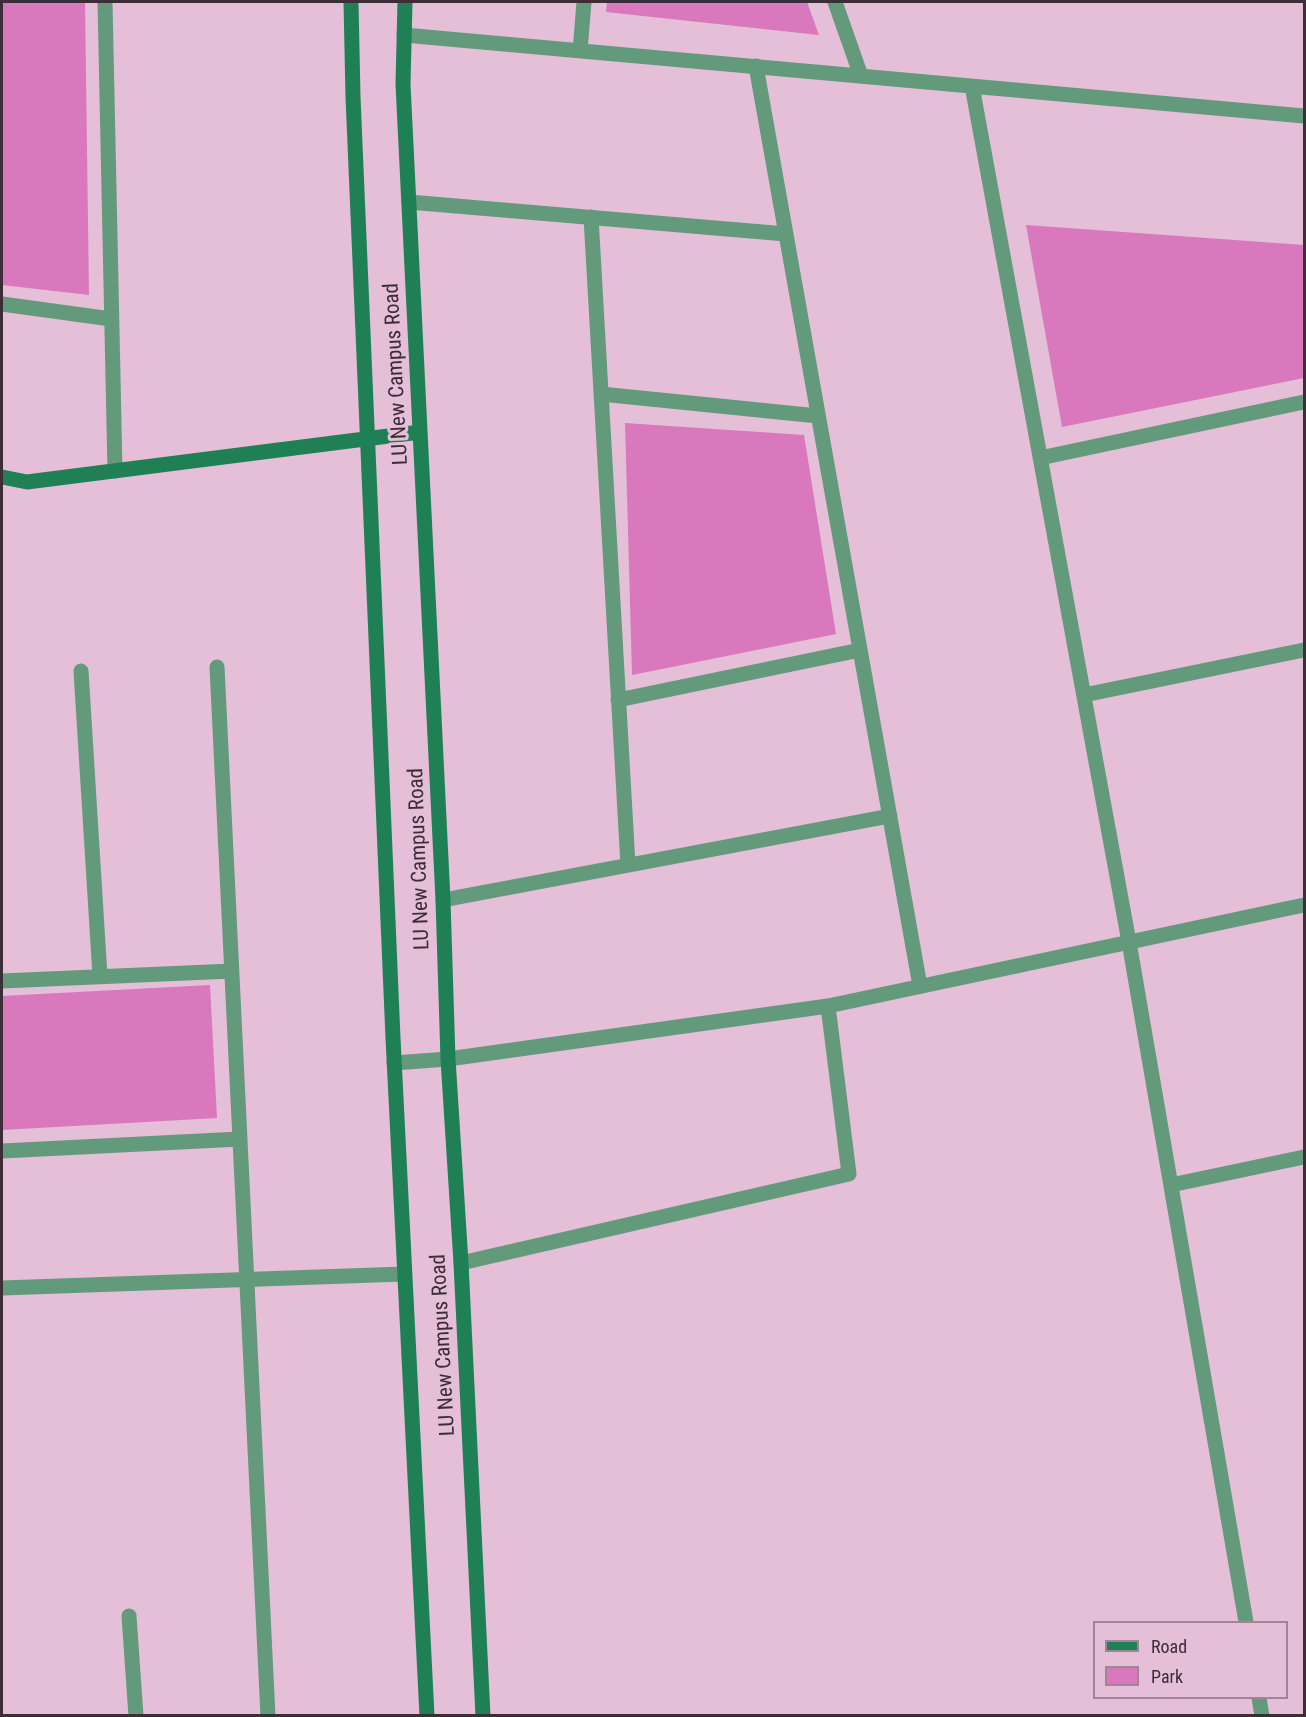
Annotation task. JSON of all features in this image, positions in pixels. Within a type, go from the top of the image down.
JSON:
[{"type":"street","points":[[105,2],[115,471]]},
{"type":"street","name":"LU New Campus Road","points":[[351,2],[353,97],[394,1064],[427,1716]]},
{"type":"street","name":"LU New Campus Road","points":[[405,2],[403,84],[443,900],[448,1059],[461,1263],[483,1716]]},
{"type":"street","points":[[580,51],[584,2]]},
{"type":"street","points":[[835,2],[861,76]]},
{"type":"street","points":[[404,35],[1305,116]]},
{"type":"street","points":[[756,66],[920,986]]},
{"type":"street","points":[[972,86],[1129,942],[1246,1621]]},
{"type":"street","points":[[409,202],[786,234]]},
{"type":"street","points":[[591,217],[628,866]]},
{"type":"street","points":[[2,304],[111,319]]},
{"type":"street","points":[[601,394],[818,416]]},
{"type":"street","points":[[1040,458],[1305,402]]},
{"type":"street","points":[[2,477],[27,482],[420,432]]},
{"type":"street","points":[[618,700],[860,650]]},
{"type":"street","points":[[1084,695],[1305,650]]},
{"type":"street","points":[[217,667],[268,1716]]},
{"type":"street","points":[[81,671],[100,976]]},
{"type":"street","points":[[443,900],[890,816]]},
{"type":"street","points":[[394,1064],[448,1059],[828,1006],[1305,905]]},
{"type":"street","points":[[2,981],[232,971]]},
{"type":"street","points":[[461,1263],[849,1174],[828,1006]]},
{"type":"street","points":[[2,1151],[240,1139]]},
{"type":"street","points":[[1171,1185],[1305,1157]]},
{"type":"street","points":[[2,1288],[404,1274]]},
{"type":"street","points":[[129,1616],[136,1716]]},
{"type":"street","points":[[1259,1699],[1262,1716]]},
{"type":"green space","points":[[2,2],[85,2],[89,295],[2,285]]},
{"type":"green space","points":[[607,2],[807,2],[819,35],[606,12]]},
{"type":"green space","points":[[1026,225],[1304,245],[1304,378],[1062,427]]},
{"type":"green space","points":[[625,423],[804,435],[836,634],[632,675]]},
{"type":"green space","points":[[210,985],[217,1118],[2,1130],[2,996]]}]
